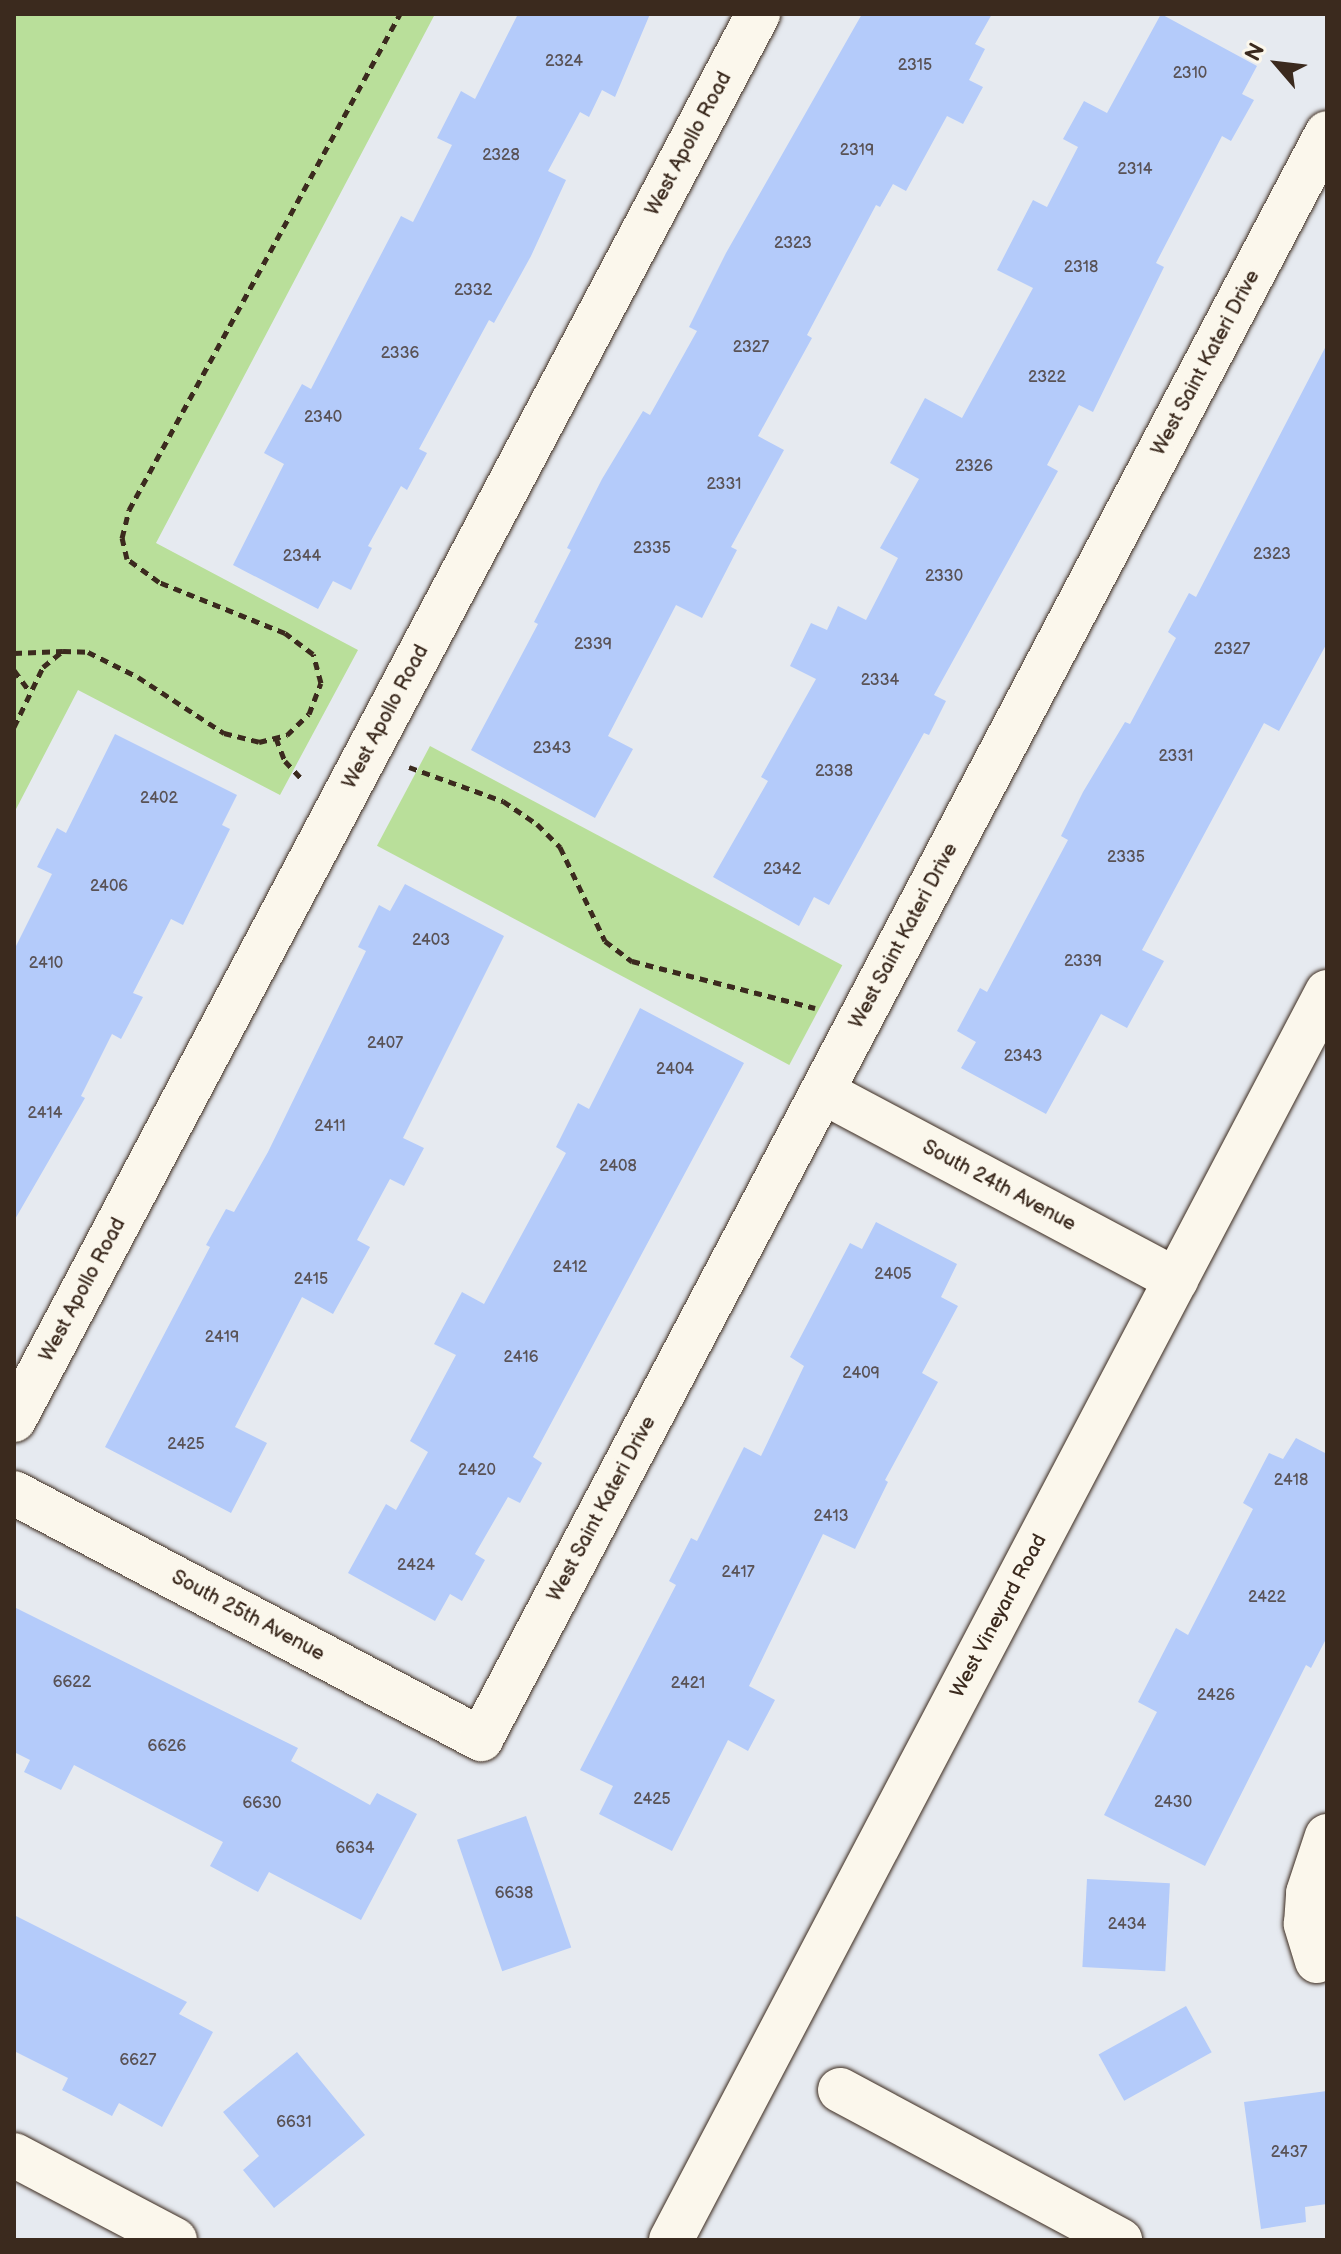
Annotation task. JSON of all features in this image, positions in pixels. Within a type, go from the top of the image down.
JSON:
[{"type":"street","name":"West Apollo Road","points":[[14,1420],[758,14]]},
{"type":"street","name":"West Saint Kateri Drive","points":[[481,1739],[1327,133]]},
{"type":"street","name":"West Vineyard Road","points":[[671,2240],[1327,992]]},
{"type":"street","name":"South 24th Avenue","points":[[823,1092],[1176,1280]]},
{"type":"street","name":"South 25th Avenue","points":[[14,1493],[481,1739]]},
{"type":"street","points":[[1317,1961],[1306,1924],[1308,1893],[1327,1836]]},
{"type":"street","points":[[840,2090],[1120,2240]]},
{"type":"street","points":[[14,2155],[175,2240]]},
{"type":"path","points":[[14,653],[88,652],[138,677],[224,733],[259,742],[276,738],[309,714],[321,683],[313,654],[285,633],[159,582],[127,559],[122,538],[136,497],[400,14]]},
{"type":"path","points":[[14,727],[43,667],[63,651]]},
{"type":"path","points":[[14,670],[30,692]]},
{"type":"path","points":[[276,738],[285,761],[304,780]]},
{"type":"path","points":[[374,740],[414,771],[503,801],[537,824],[560,847],[605,941],[632,961],[672,975],[802,1001],[855,1029]]},
{"type":"green space","points":[[14,14],[435,14],[156,543],[358,650],[280,795],[78,690],[14,813]]},
{"type":"green space","points":[[430,746],[842,965],[789,1065],[377,846]]},
{"type":"building","points":[[518,14],[650,14],[615,97],[602,90],[589,117],[580,112],[548,171],[566,180],[531,256],[494,323],[489,320],[419,449],[427,453],[407,490],[401,486],[368,546],[372,548],[351,590],[333,581],[318,609],[233,565],[284,464],[264,453],[302,384],[311,389],[401,216],[413,222],[452,145],[437,138],[461,91],[475,99]]},
{"type":"building","points":[[862,14],[992,14],[975,44],[985,49],[969,80],[983,87],[963,124],[947,116],[906,191],[893,184],[880,207],[876,205],[807,335],[812,338],[758,436],[784,450],[731,547],[737,550],[702,618],[676,605],[608,736],[633,749],[595,818],[471,750],[538,624],[534,622],[571,550],[567,548],[602,479],[643,411],[650,415],[697,331],[689,327],[726,253]]},
{"type":"building","points":[[1161,14],[1257,66],[1242,94],[1254,100],[1231,141],[1222,136],[1156,263],[1164,267],[1093,412],[1079,405],[1047,465],[1058,471],[934,695],[946,701],[929,735],[924,733],[829,905],[814,897],[799,926],[713,877],[768,781],[761,777],[816,679],[790,666],[811,623],[827,630],[838,606],[866,620],[898,558],[880,548],[919,479],[890,463],[925,398],[962,418],[1033,288],[997,270],[1033,200],[1047,207],[1078,147],[1063,139],[1084,101],[1107,113]]},
{"type":"building","points":[[1327,344],[1327,643],[1279,731],[1264,723],[1142,950],[1164,961],[1127,1028],[1101,1014],[1046,1114],[961,1068],[976,1042],[957,1031],[980,988],[987,992],[1068,840],[1061,836],[1083,792],[1125,722],[1130,724],[1176,638],[1168,632],[1189,593],[1196,597]]},
{"type":"building","points":[[115,734],[237,795],[222,825],[230,829],[183,925],[171,919],[133,993],[143,997],[121,1039],[112,1034],[81,1096],[85,1098],[14,1221],[14,950],[52,874],[37,867],[57,828],[66,833]]},
{"type":"building","points":[[405,884],[504,936],[403,1138],[424,1148],[404,1186],[390,1179],[357,1240],[370,1247],[333,1314],[302,1297],[235,1427],[267,1443],[231,1513],[105,1447],[210,1247],[206,1245],[226,1209],[234,1212],[268,1152],[366,951],[358,947],[379,905],[390,911]]},
{"type":"building","points":[[640,1008],[744,1063],[533,1457],[542,1463],[520,1503],[508,1497],[475,1554],[485,1560],[462,1601],[450,1594],[435,1621],[348,1573],[386,1504],[396,1510],[428,1452],[410,1441],[456,1355],[434,1344],[462,1292],[484,1304],[566,1153],[556,1147],[578,1103],[589,1109]]},
{"type":"building","points":[[876,1222],[957,1264],[941,1297],[958,1306],[922,1373],[938,1382],[885,1480],[888,1482],[855,1549],[823,1534],[749,1686],[775,1700],[748,1751],[728,1740],[672,1851],[599,1814],[613,1786],[580,1770],[676,1585],[669,1581],[691,1538],[697,1541],[744,1447],[761,1456],[804,1366],[790,1357],[850,1243],[862,1249]]},
{"type":"building","points":[[1296,1438],[1327,1454],[1327,1637],[1311,1668],[1306,1665],[1205,1866],[1104,1815],[1157,1712],[1138,1702],[1176,1628],[1188,1635],[1253,1509],[1243,1503],[1269,1453],[1283,1459]]},
{"type":"building","points":[[14,1607],[298,1748],[291,1761],[370,1805],[377,1793],[417,1814],[361,1920],[269,1872],[258,1892],[210,1866],[223,1842],[74,1765],[61,1790],[24,1772],[30,1760],[14,1752]]},
{"type":"building","points":[[526,1816],[571,1947],[502,1971],[457,1840]]},
{"type":"building","points":[[1087,1879],[1170,1883],[1165,1971],[1082,1967]]},
{"type":"building","points":[[14,1915],[187,2002],[179,2014],[213,2032],[162,2127],[119,2103],[112,2116],[62,2090],[68,2078],[14,2051]]},
{"type":"building","points":[[1186,2006],[1212,2052],[1124,2101],[1099,2054]]},
{"type":"building","points":[[297,2052],[365,2135],[274,2208],[243,2170],[259,2156],[223,2112]]},
{"type":"building","points":[[1327,2091],[1327,2204],[1305,2207],[1306,2222],[1261,2229],[1244,2102]]}]
